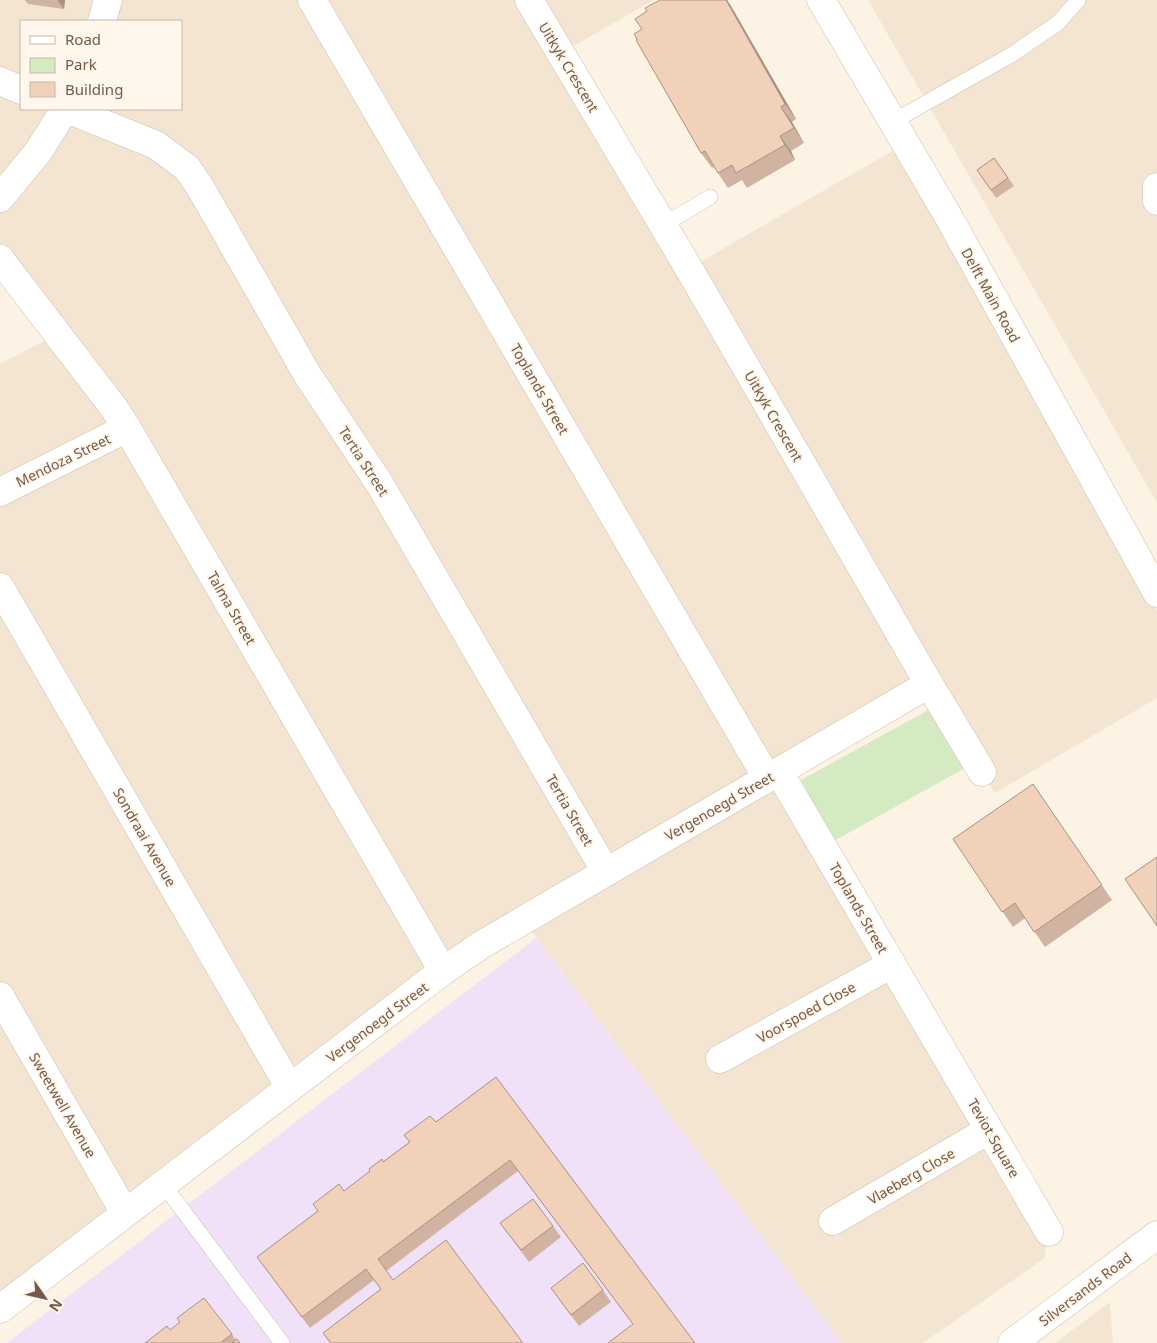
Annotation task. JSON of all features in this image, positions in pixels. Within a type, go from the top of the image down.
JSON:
[{"type":"street","points":[[102,20],[108,0]]},
{"type":"street","name":"Toplands Street","points":[[312,0],[773,775],[892,964],[939,1045]]},
{"type":"street","name":"Uitkyk Crescent","points":[[528,0],[663,225],[982,772]]},
{"type":"street","name":"Delft Main Road","points":[[821,0],[947,214],[1157,592]]},
{"type":"street","points":[[0,81],[20,90]]},
{"type":"street","points":[[0,198],[38,152],[65,110]]},
{"type":"street","name":"Tertia Street","points":[[68,110],[156,145],[187,168],[307,374],[379,483],[606,872]]},
{"type":"street","points":[[1157,187],[1157,201]]},
{"type":"street","name":"Talma Street","points":[[0,258],[127,428],[443,971]]},
{"type":"street","name":"Mendoza Street","points":[[0,492],[127,428]]},
{"type":"street","name":"Sondraai Avenue","points":[[0,587],[290,1088]]},
{"type":"street","points":[[773,775],[929,684]]},
{"type":"street","name":"Vergenoegd Street","points":[[0,1308],[443,971],[481,945],[773,775]]},
{"type":"street","name":"Voorspoed Close","points":[[720,1059],[892,964]]},
{"type":"street","name":"Sweetwell Avenue","points":[[0,996],[125,1213]]},
{"type":"street","name":"Teviot Square","points":[[939,1045],[1048,1232]]},
{"type":"street","name":"Vlaeberg Close","points":[[833,1221],[989,1130]]},
{"type":"street","name":"Silversands Road","points":[[1012,1343],[1157,1235]]},
{"type":"lane","points":[[892,122],[1011,55],[1058,23],[1078,0]]},
{"type":"lane","points":[[663,225],[710,197]]},
{"type":"lane","points":[[164,1184],[282,1343]]},
{"type":"shaded area","points":[[0,0],[654,0],[572,47],[688,269],[899,147],[1157,610],[1157,698],[995,793],[930,683],[777,771],[1046,1234],[1045,1258],[923,1343],[842,1343],[523,920],[0,1305],[0,364],[59,333],[0,257]]},
{"type":"shaded area","points":[[868,0],[1157,0],[1157,503],[968,174]]},
{"type":"shaded area","points":[[536,938],[842,1343],[7,1343]]},
{"type":"shaded area","points":[[1110,1302],[1113,1343],[1055,1343]]},
{"type":"green space","points":[[932,708],[965,768],[834,841],[801,780]]},
{"type":"building","points":[[660,0],[726,0],[785,104],[781,107],[794,128],[780,136],[785,145],[736,173],[732,165],[718,173],[705,151],[701,153],[636,40],[634,34],[642,29],[635,19],[647,11],[645,8]]},
{"type":"building","points":[[994,158],[1008,178],[991,190],[977,170]]},
{"type":"building","points":[[1033,784],[1102,885],[1034,932],[1015,903],[1002,912],[953,839]]},
{"type":"building","points":[[1157,857],[1157,926],[1125,879]]},
{"type":"building","points":[[496,1077],[695,1343],[608,1343],[633,1324],[510,1160],[378,1259],[393,1280],[446,1240],[523,1343],[331,1343],[323,1333],[381,1289],[366,1269],[302,1317],[257,1257],[318,1211],[313,1204],[339,1184],[344,1191],[382,1159],[383,1162],[410,1142],[404,1135],[430,1116],[436,1122]]},
{"type":"building","points":[[533,1199],[553,1226],[521,1250],[500,1223]]},
{"type":"building","points":[[583,1263],[603,1290],[571,1315],[551,1288]]},
{"type":"building","points":[[204,1298],[232,1334],[220,1343],[145,1343],[167,1326],[170,1330],[180,1322],[177,1318]]},
{"type":"building","points":[[237,1339],[240,1343],[232,1343]]}]
